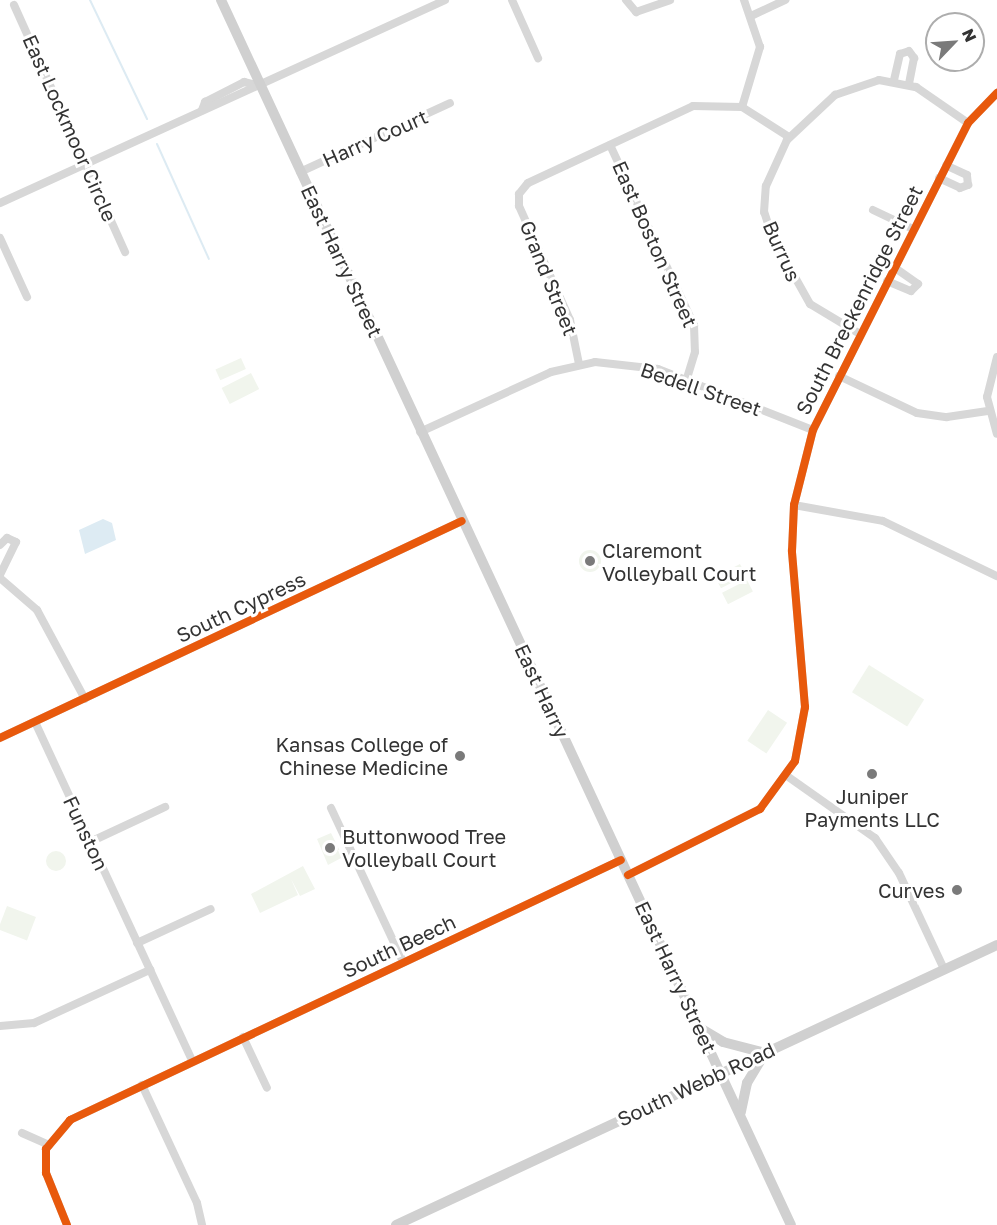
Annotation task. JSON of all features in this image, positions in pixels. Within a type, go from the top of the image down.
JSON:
[{"type":"main road","name":"East Harry Street","points":[[221,0],[462,521]]},
{"type":"main road","name":"East Harry","points":[[462,521],[621,860]]},
{"type":"main road","name":"East Harry Street","points":[[621,860],[791,1225]]},
{"type":"main road","name":"South Webb Road","points":[[396,1225],[997,945]]},
{"type":"main road","points":[[700,1028],[723,1042],[765,1053],[747,1083],[741,1114]]},
{"type":"street","points":[[0,203],[202,110],[261,86],[445,0]]},
{"type":"street","points":[[512,0],[538,58]]},
{"type":"street","points":[[626,0],[636,12],[670,0]]},
{"type":"street","points":[[742,107],[760,47],[744,0]]},
{"type":"street","points":[[751,16],[785,0]]},
{"type":"street","name":"East Lockmoor Circle","points":[[14,5],[125,252]]},
{"type":"street","points":[[894,80],[899,56],[909,51],[914,58],[909,84]]},
{"type":"street","name":"Burrus","points":[[860,334],[810,304],[772,236],[764,212],[766,186],[789,137],[835,95],[872,81],[894,80],[909,84],[968,123]]},
{"type":"street","name":"South Breckenridge Street","points":[[628,875],[751,814],[787,776],[801,747],[805,707],[792,551],[795,505],[813,430],[968,123],[997,93]]},
{"type":"street","name":"Harry Court","points":[[300,172],[450,104]]},
{"type":"street","points":[[610,144],[693,106],[742,107],[789,137]]},
{"type":"street","name":"Grand Street","points":[[579,364],[570,320],[519,206],[520,192],[528,183],[610,144]]},
{"type":"street","name":"East Boston Street","points":[[610,144],[694,325],[695,352],[687,379]]},
{"type":"street","points":[[939,178],[960,188],[968,185],[967,175],[946,165]]},
{"type":"street","points":[[873,210],[913,229]]},
{"type":"street","points":[[0,238],[27,297]]},
{"type":"street","points":[[887,281],[911,291],[918,285],[894,267]]},
{"type":"street","points":[[997,357],[988,382],[988,411],[997,434]]},
{"type":"street","name":"Bedell Street","points":[[420,432],[579,364],[642,366],[687,379],[813,430]]},
{"type":"street","points":[[839,376],[917,413],[947,417],[988,411]]},
{"type":"street","points":[[795,505],[879,520],[997,576]]},
{"type":"street","name":"South Cypress","points":[[0,738],[462,521]]},
{"type":"street","points":[[0,545],[7,538],[16,542],[0,577],[37,610],[85,699]]},
{"type":"street","name":"Funston","points":[[35,722],[150,970]]},
{"type":"street","points":[[787,776],[875,838],[898,873],[944,969]]},
{"type":"street","points":[[90,842],[165,807]]},
{"type":"street","points":[[331,808],[403,962]]},
{"type":"street","name":"South Beech","points":[[49,1145],[70,1120],[192,1060],[621,860]]},
{"type":"street","points":[[137,943],[211,909]]},
{"type":"street","points":[[0,1026],[34,1023],[150,970],[192,1060]]},
{"type":"street","points":[[243,1037],[267,1088]]},
{"type":"street","points":[[142,1085],[197,1203],[202,1225]]},
{"type":"street","points":[[21,1133],[49,1145],[46,1173],[67,1225]]},
{"type":"shaded area","points":[[241,358],[246,369],[220,380],[215,369]]},
{"type":"shaded area","points":[[251,373],[259,389],[230,404],[222,388]]},
{"type":"shaded area","points":[[103,519],[112,523],[116,540],[85,554],[79,530]]},
{"type":"shaded area","name":"Claremont Volleyball Court","points":[[586,550],[594,550],[601,557],[601,565],[594,572],[586,572],[579,565],[579,557]]},
{"type":"shaded area","points":[[740,564],[746,576],[721,588],[715,577]]},
{"type":"shaded area","points":[[747,580],[753,592],[728,604],[722,593]]},
{"type":"shaded area","points":[[869,665],[924,699],[907,727],[852,692]]},
{"type":"shaded area","points":[[768,710],[787,723],[766,754],[747,741]]},
{"type":"shaded area","name":"Buttonwood Tree Volleyball Court","points":[[331,833],[343,857],[328,865],[317,839]]},
{"type":"shaded area","points":[[56,851],[63,854],[66,861],[63,868],[56,871],[49,868],[46,861],[49,854]]},
{"type":"shaded area","points":[[303,866],[315,889],[300,896],[291,879],[298,895],[260,913],[251,894]]},
{"type":"shaded area","points":[[7,906],[36,917],[27,940],[0,930]]},
{"type":"waterway","points":[[90,0],[147,119]]},
{"type":"waterway","points":[[157,144],[209,259]]},
{"type":"cycle path","points":[[628,875],[760,809],[795,761],[805,707],[792,551],[794,505],[813,430],[968,123],[997,93]]},
{"type":"cycle path","points":[[0,738],[462,521]]},
{"type":"cycle path","points":[[67,1225],[46,1173],[46,1149],[70,1120],[621,860]]},
{"type":"place","name":"Claremont Volleyball Court","points":[[590,561]]},
{"type":"place","name":"Kansas College of Chinese Medicine","points":[[460,756]]},
{"type":"place","name":"Juniper Payments LLC","points":[[872,774]]},
{"type":"place","name":"Buttonwood Tree Volleyball Court","points":[[330,848]]},
{"type":"place","name":"Curves","points":[[957,890]]}]
